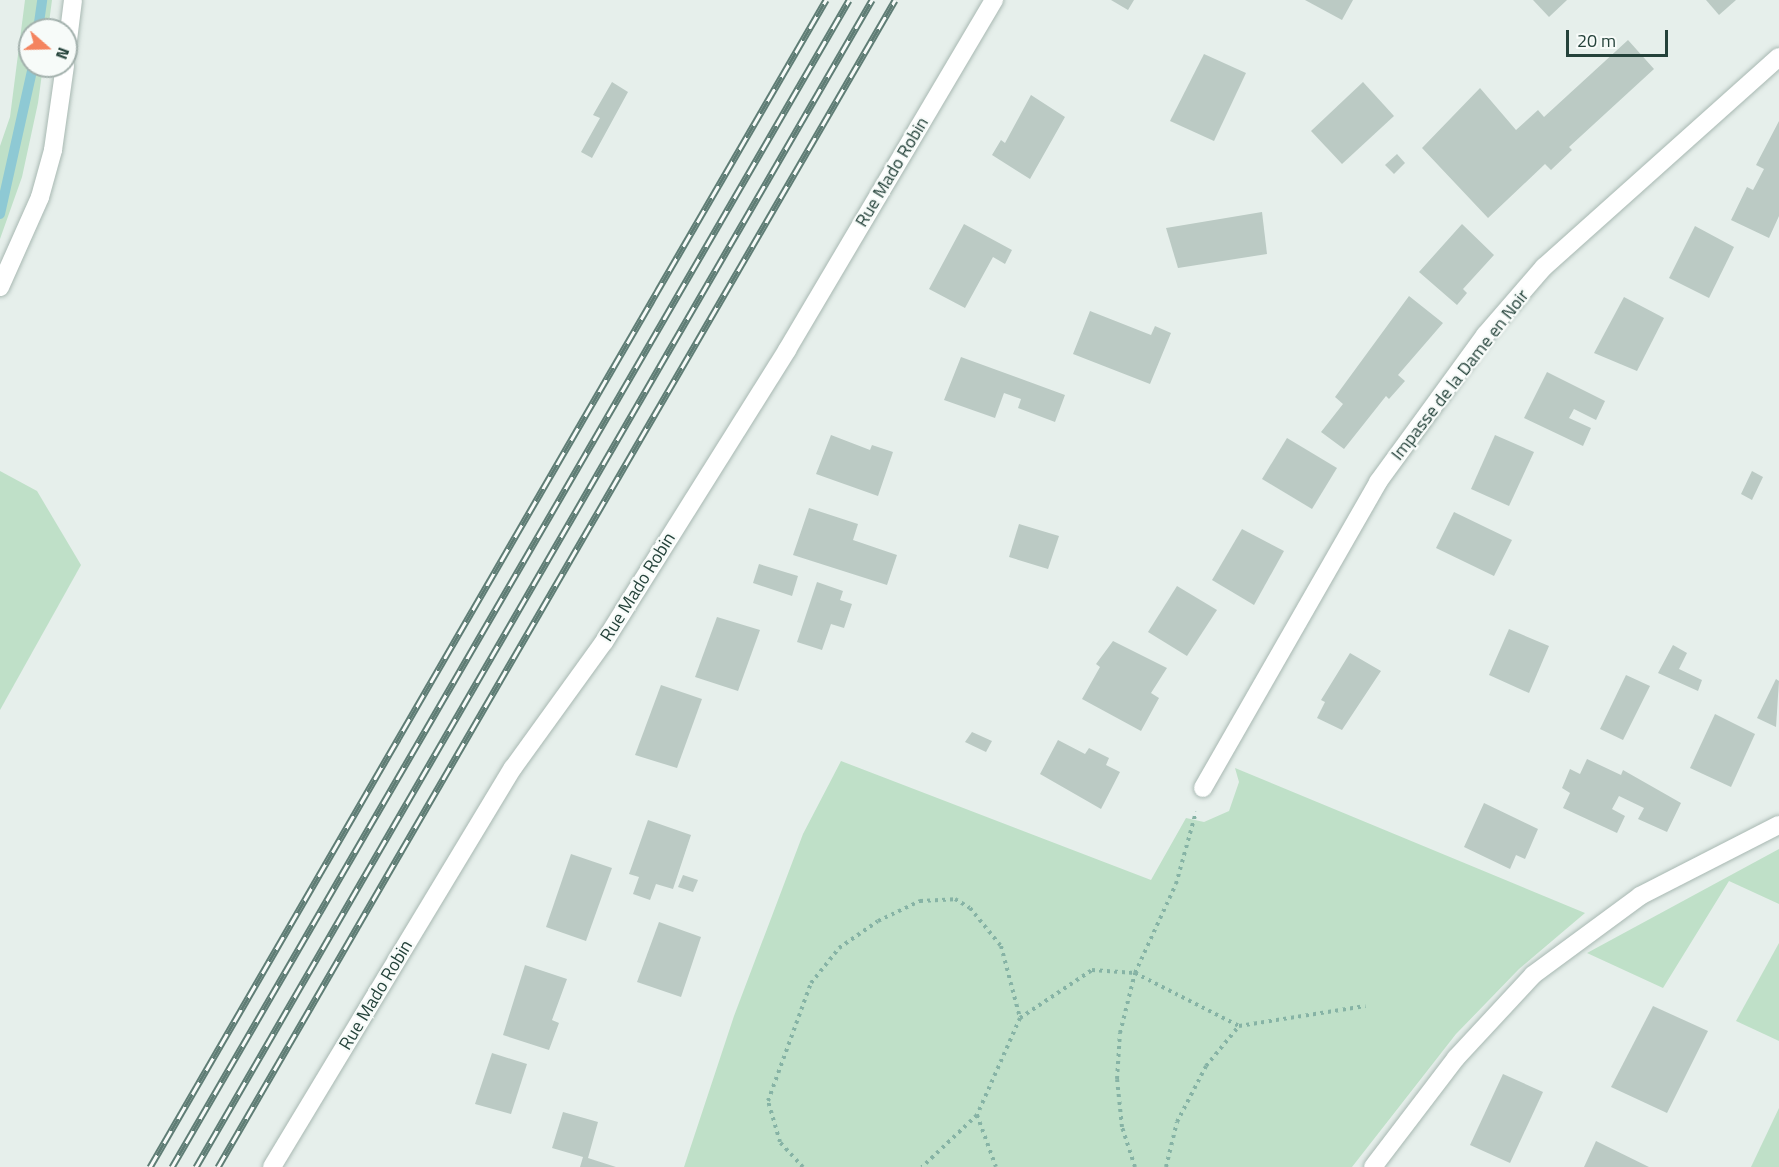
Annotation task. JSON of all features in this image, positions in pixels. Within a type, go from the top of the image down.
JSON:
[{"type":"street","points":[[71,18],[73,0]]},
{"type":"street","name":"Rue Mado Robin","points":[[272,1167],[513,768],[604,642],[781,359],[994,0]]},
{"type":"street","name":"Impasse de la Dame en Noir","points":[[1203,788],[1378,482],[1485,335],[1544,267],[1779,57]]},
{"type":"street","points":[[0,288],[40,197],[53,150],[63,78]]},
{"type":"street","points":[[1373,1167],[1456,1058],[1533,975],[1640,896],[1779,825]]},
{"type":"path","points":[[1136,1167],[1122,1127],[1117,1079],[1120,1033],[1135,973],[1176,884],[1203,788]]},
{"type":"path","points":[[803,1167],[780,1142],[768,1101],[811,983],[839,948],[878,921],[920,901],[955,899],[970,908],[1002,946],[1020,1018]]},
{"type":"path","points":[[922,1167],[977,1115],[1020,1018],[1092,970],[1135,973],[1239,1026],[1365,1006]]},
{"type":"path","points":[[1166,1167],[1181,1112],[1206,1066],[1239,1026]]},
{"type":"path","points":[[977,1115],[996,1167]]},
{"type":"green space","points":[[25,0],[52,0],[50,18],[23,18]]},
{"type":"green space","points":[[18,55],[18,78],[41,78],[22,177],[0,239],[0,146],[10,117]]},
{"type":"green space","points":[[0,471],[37,491],[81,565],[0,710]]},
{"type":"green space","points":[[841,761],[1151,880],[1186,818],[1204,822],[1229,811],[1239,782],[1235,768],[1585,913],[1519,969],[1456,1034],[1352,1167],[684,1167],[734,1016],[803,834]]},
{"type":"green space","points":[[1779,849],[1779,904],[1729,881],[1663,988],[1587,953]]},
{"type":"green space","points":[[1779,943],[1779,1041],[1736,1021]]},
{"type":"green space","points":[[1779,1108],[1779,1167],[1751,1167]]},
{"type":"building","points":[[1111,0],[1134,0],[1128,10]]},
{"type":"building","points":[[1305,0],[1353,0],[1342,20]]},
{"type":"building","points":[[1533,0],[1567,0],[1549,17]]},
{"type":"building","points":[[1706,0],[1736,0],[1719,15]]},
{"type":"building","points":[[1628,40],[1654,69],[1569,147],[1572,150],[1551,170],[1545,164],[1488,218],[1422,148],[1480,88],[1516,130],[1538,110],[1544,117]]},
{"type":"building","points":[[1204,54],[1246,73],[1214,141],[1170,121]]},
{"type":"building","points":[[612,82],[628,92],[592,158],[581,152],[600,118],[593,115]]},
{"type":"building","points":[[1363,82],[1394,116],[1342,164],[1311,131]]},
{"type":"building","points":[[1031,95],[1065,117],[1030,179],[992,155],[1001,140],[1005,143]]},
{"type":"building","points":[[1779,121],[1779,216],[1769,238],[1731,220],[1747,187],[1753,190],[1764,169],[1756,165]]},
{"type":"building","points":[[1397,154],[1405,163],[1394,174],[1385,165]]},
{"type":"building","points":[[1262,212],[1267,254],[1178,268],[1166,228]]},
{"type":"building","points":[[964,224],[1012,250],[1005,264],[993,257],[965,308],[929,289]]},
{"type":"building","points":[[1462,224],[1494,255],[1463,289],[1467,293],[1457,305],[1419,272]]},
{"type":"building","points":[[1695,226],[1734,247],[1709,298],[1669,278]]},
{"type":"building","points":[[1409,296],[1443,323],[1398,375],[1405,381],[1389,399],[1386,396],[1344,449],[1321,432],[1343,404],[1335,397]]},
{"type":"building","points":[[1624,297],[1664,318],[1637,371],[1594,353]]},
{"type":"building","points":[[1090,311],[1151,335],[1155,326],[1171,333],[1150,384],[1073,354]]},
{"type":"building","points":[[961,357],[1065,395],[1055,422],[1018,408],[1021,399],[1004,393],[995,418],[944,400]]},
{"type":"building","points":[[1547,372],[1605,401],[1596,420],[1574,409],[1569,418],[1591,428],[1583,446],[1524,418]]},
{"type":"building","points":[[831,435],[870,450],[872,445],[893,452],[878,496],[816,474]]},
{"type":"building","points":[[1495,435],[1534,452],[1509,506],[1471,489]]},
{"type":"building","points":[[1287,438],[1337,468],[1312,509],[1262,479]]},
{"type":"building","points":[[1752,471],[1763,477],[1752,500],[1741,494]]},
{"type":"building","points":[[809,508],[858,524],[853,540],[897,555],[887,585],[793,555]]},
{"type":"building","points":[[1454,512],[1512,540],[1494,576],[1436,548]]},
{"type":"building","points":[[1019,524],[1059,536],[1048,569],[1009,557]]},
{"type":"building","points":[[1242,529],[1284,551],[1254,605],[1212,580]]},
{"type":"building","points":[[759,564],[798,576],[792,596],[753,583]]},
{"type":"building","points":[[817,582],[843,591],[840,600],[852,604],[844,628],[831,624],[822,650],[797,642]]},
{"type":"building","points":[[1177,586],[1217,610],[1187,656],[1148,632]]},
{"type":"building","points":[[717,617],[760,630],[738,691],[695,677]]},
{"type":"building","points":[[1509,629],[1549,646],[1529,693],[1489,675]]},
{"type":"building","points":[[1113,641],[1167,668],[1151,693],[1159,698],[1141,731],[1082,699],[1100,667],[1096,664]]},
{"type":"building","points":[[1673,645],[1687,653],[1679,669],[1702,680],[1698,691],[1658,673]]},
{"type":"building","points":[[1350,653],[1381,671],[1342,730],[1317,718],[1325,702],[1321,700]]},
{"type":"building","points":[[1626,675],[1650,686],[1623,740],[1600,729]]},
{"type":"building","points":[[1776,679],[1779,681],[1776,727],[1757,718]]},
{"type":"building","points":[[661,685],[702,699],[677,768],[635,755]]},
{"type":"building","points":[[1715,714],[1755,734],[1731,787],[1690,768]]},
{"type":"building","points":[[972,732],[992,741],[986,752],[965,742]]},
{"type":"building","points":[[1058,740],[1085,754],[1089,748],[1109,758],[1106,765],[1120,772],[1101,809],[1040,774]]},
{"type":"building","points":[[1587,759],[1621,775],[1623,770],[1681,803],[1667,832],[1638,819],[1644,808],[1619,796],[1612,809],[1625,816],[1617,833],[1563,808],[1570,793],[1562,788],[1570,769],[1580,774]]},
{"type":"building","points":[[1484,803],[1538,829],[1525,859],[1516,855],[1510,869],[1464,847]]},
{"type":"building","points":[[648,820],[691,835],[673,889],[656,884],[650,900],[633,894],[639,877],[629,874]]},
{"type":"building","points":[[571,854],[612,868],[586,941],[546,927]]},
{"type":"building","points":[[683,875],[698,880],[693,892],[678,887]]},
{"type":"building","points":[[659,922],[701,937],[681,997],[637,982]]},
{"type":"building","points":[[525,965],[567,979],[552,1020],[559,1023],[549,1050],[503,1035]]},
{"type":"building","points":[[1653,1006],[1708,1031],[1667,1113],[1611,1087]]},
{"type":"building","points":[[492,1053],[527,1064],[511,1114],[475,1104]]},
{"type":"building","points":[[1503,1074],[1543,1092],[1510,1163],[1470,1145]]},
{"type":"building","points":[[563,1112],[598,1122],[588,1158],[616,1167],[580,1167],[583,1157],[552,1148]]},
{"type":"building","points":[[1596,1141],[1649,1167],[1584,1167]]},
{"type":"waterway","points":[[40,18],[42,0]]},
{"type":"waterway","points":[[0,214],[30,78]]},
{"type":"railway","points":[[150,1167],[826,0]]},
{"type":"railway","points":[[172,1167],[849,0]]},
{"type":"railway","points":[[196,1167],[872,0]]},
{"type":"railway","points":[[218,1167],[895,0]]}]
